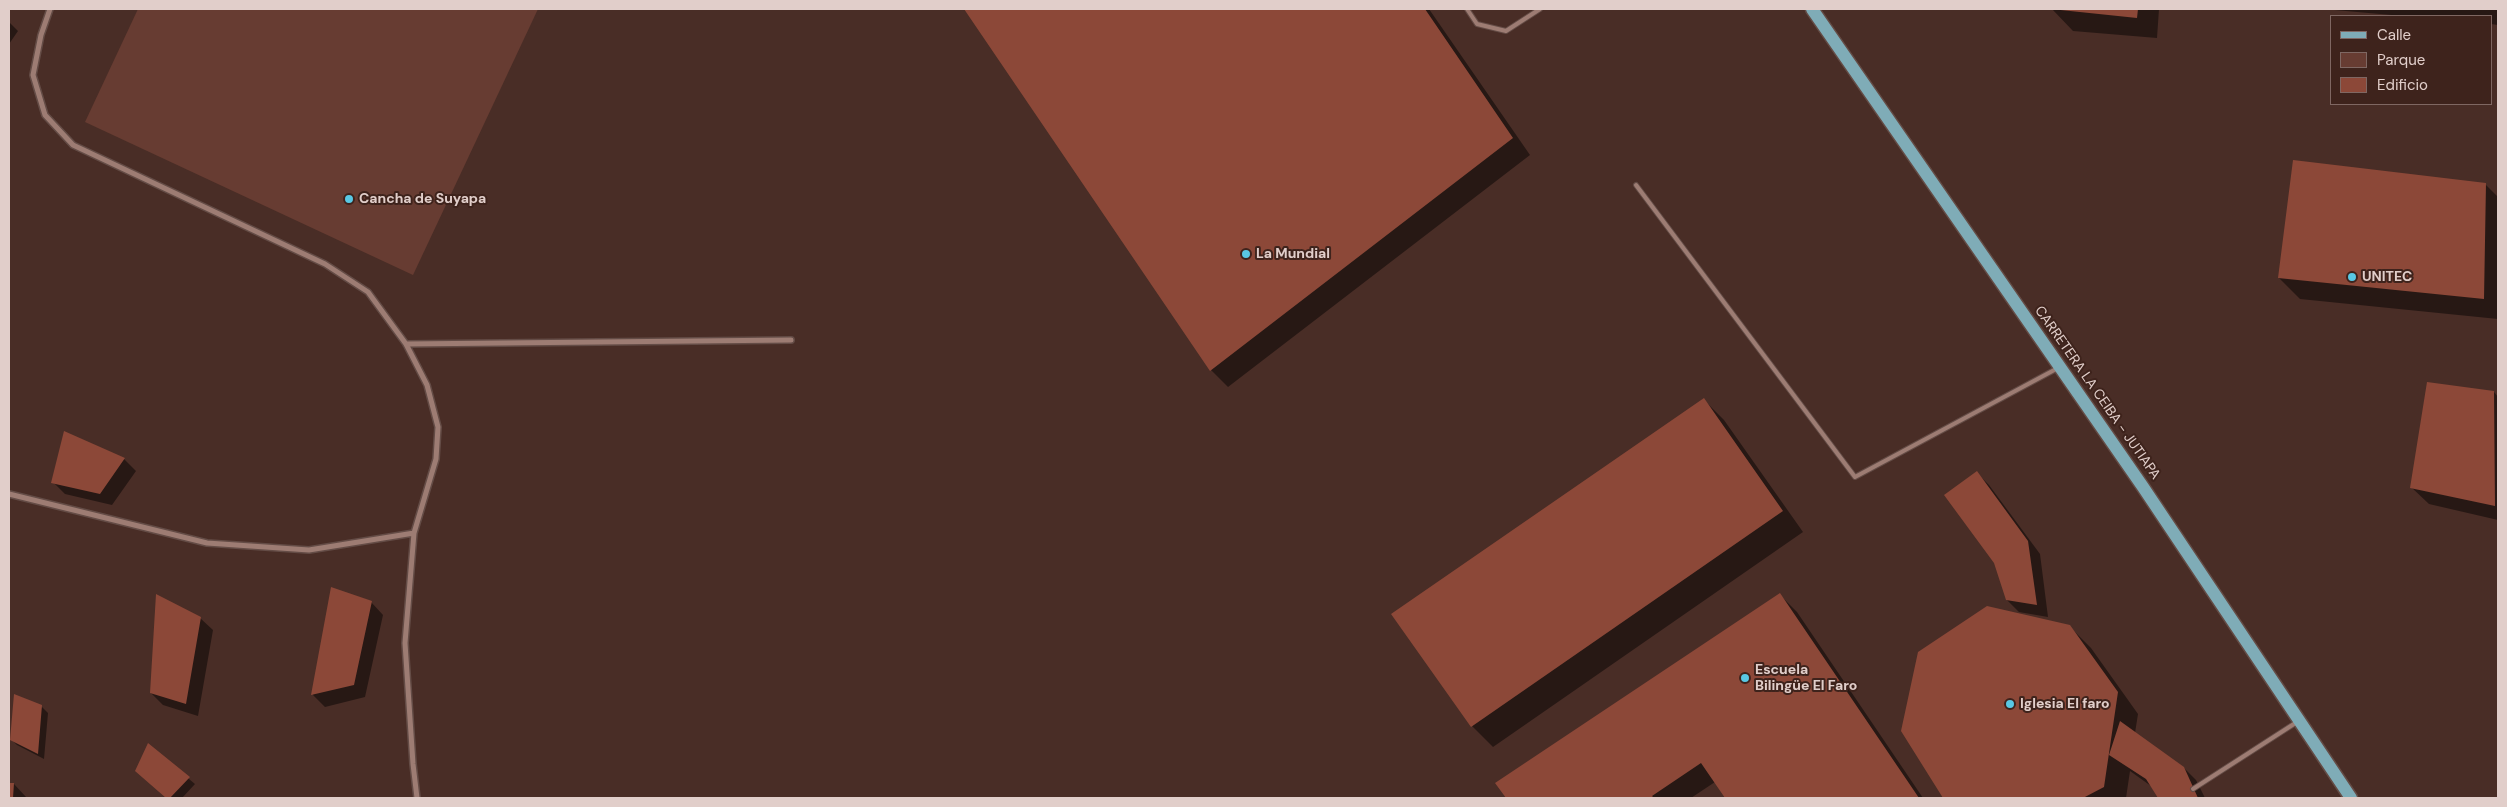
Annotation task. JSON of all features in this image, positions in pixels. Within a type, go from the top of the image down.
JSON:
[{"type":"main road","name":"CARRETERA LA CEIBA - JUTIAPA","points":[[1812,9],[2060,366],[2351,798]]},
{"type":"street","points":[[50,9],[41,35],[33,75],[44,115],[73,145],[325,264],[368,292],[406,344],[427,384],[438,427],[436,459],[414,533],[404,643],[412,764],[418,798]]},
{"type":"street","points":[[406,344],[791,340]]},
{"type":"street","points":[[9,494],[207,543],[309,550],[414,533]]},
{"type":"lane","points":[[1467,9],[1477,24],[1506,31],[1540,9]]},
{"type":"lane","points":[[1636,185],[1855,477],[2060,366]]},
{"type":"lane","points":[[2193,789],[2299,721]]},
{"type":"green space","name":"Cancha de Suyapa","points":[[138,9],[538,9],[413,275],[85,122]]},
{"type":"building","name":"La Mundial","points":[[964,9],[1425,9],[1513,138],[1210,371]]},
{"type":"building","points":[[2051,9],[2138,9],[2137,18]]},
{"type":"building","points":[[2293,160],[2486,183],[2484,299],[2278,278]]},
{"type":"building","points":[[2427,382],[2494,391],[2495,506],[2410,488]]},
{"type":"building","points":[[1704,398],[1783,511],[1471,727],[1391,614]]},
{"type":"building","points":[[64,431],[125,458],[100,494],[51,483]]},
{"type":"building","points":[[1977,471],[2028,541],[2037,605],[2006,600],[1994,563],[1944,495]]},
{"type":"building","points":[[331,587],[372,601],[354,685],[311,695]]},
{"type":"building","name":"Escuela Bilingüe El Faro","points":[[1780,593],[1919,798],[1725,798],[1701,763],[1652,796],[1654,798],[1506,798],[1495,783]]},
{"type":"building","points":[[156,594],[201,617],[186,704],[150,693]]},
{"type":"building","points":[[1987,606],[2070,625],[2118,692],[2104,787],[2083,798],[1943,798],[1901,731],[1918,652]]},
{"type":"building","points":[[14,694],[42,705],[38,754],[10,740]]},
{"type":"building","points":[[2120,721],[2184,767],[2198,798],[2158,798],[2146,779],[2109,755]]},
{"type":"building","points":[[148,743],[190,777],[170,798],[166,798],[135,771]]},
{"type":"building","points":[[9,783],[14,783],[13,798],[9,798]]},
{"type":"place","name":"Cancha de Suyapa","points":[[349,199]]},
{"type":"place","name":"La Mundial","points":[[1246,254]]},
{"type":"place","name":"UNITEC","points":[[2352,277]]},
{"type":"place","name":"Escuela Bilingüe El Faro","points":[[1745,678]]},
{"type":"place","name":"Iglesia El faro","points":[[2010,704]]}]
